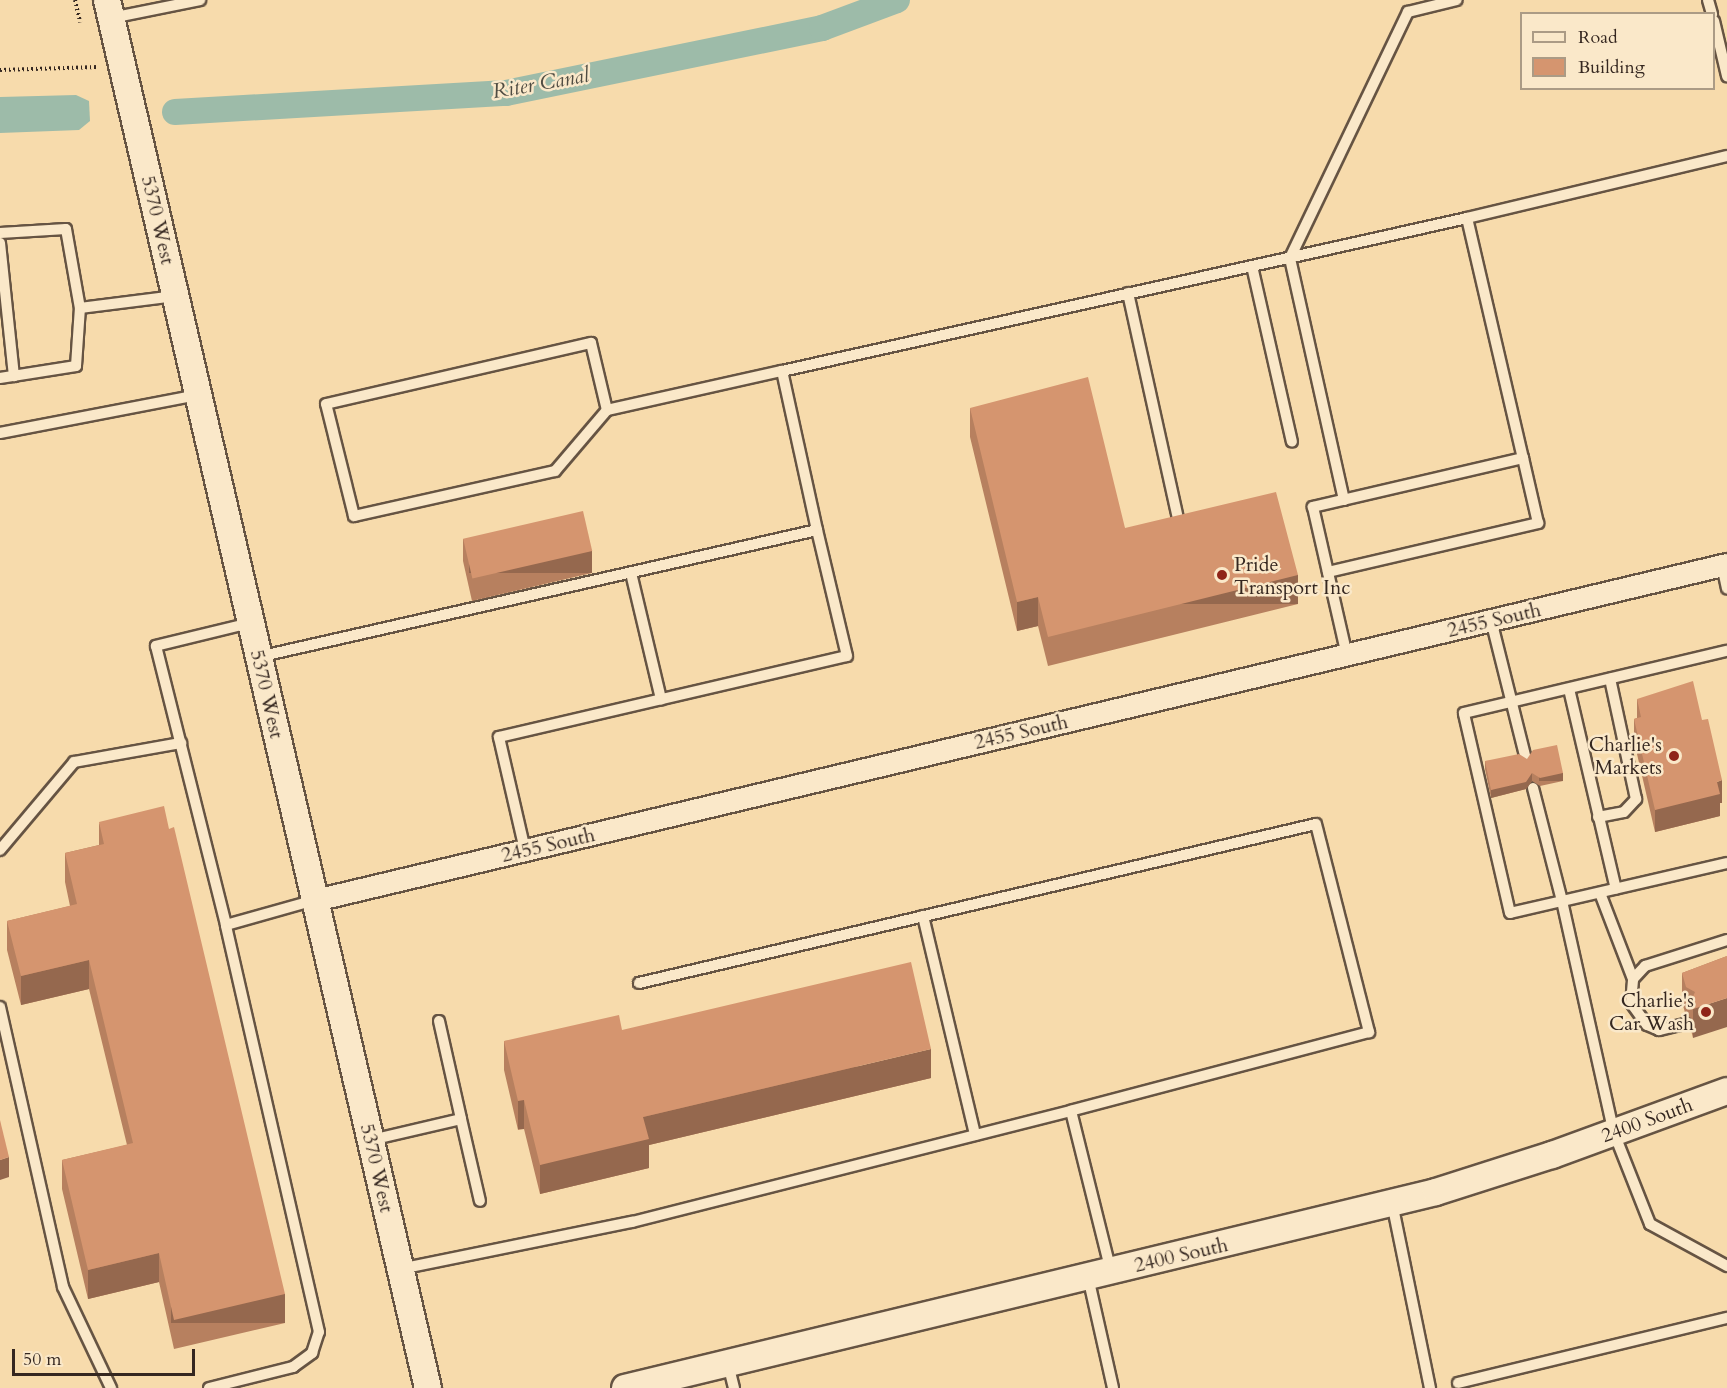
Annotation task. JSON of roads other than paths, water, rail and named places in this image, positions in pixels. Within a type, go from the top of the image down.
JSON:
[{"type":"street","name":"5370 West","points":[[109,9],[428,1388]]},
{"type":"street","name":"2455 South","points":[[315,900],[1725,565]]},
{"type":"street","name":"2400 South","points":[[625,1388],[731,1376],[1100,1274],[1392,1203],[1494,1174],[1727,1091]]},
{"type":"lane","points":[[109,9],[200,0]]},
{"type":"lane","points":[[1344,500],[1290,258],[1408,12],[1457,0]]},
{"type":"lane","points":[[1715,29],[1727,76]]},
{"type":"lane","points":[[607,410],[591,343],[326,404],[354,516],[555,471],[607,410],[1467,218],[1727,156]]},
{"type":"lane","points":[[1328,572],[1538,523],[1467,218]]},
{"type":"lane","points":[[0,233],[66,229],[80,308],[76,366],[0,378]]},
{"type":"lane","points":[[0,243],[14,376]]},
{"type":"lane","points":[[1252,266],[1292,442]]},
{"type":"lane","points":[[1128,293],[1178,519]]},
{"type":"lane","points":[[80,308],[175,296]]},
{"type":"lane","points":[[525,850],[499,737],[847,656],[782,371]]},
{"type":"lane","points":[[0,433],[198,395]]},
{"type":"lane","points":[[1347,655],[1313,507],[1523,458]]},
{"type":"lane","points":[[258,657],[817,530]]},
{"type":"lane","points":[[1725,565],[1727,588]]},
{"type":"lane","points":[[631,573],[661,699]]},
{"type":"lane","points":[[1491,620],[1526,759]]},
{"type":"lane","points":[[209,1388],[293,1367],[312,1353],[319,1332],[226,925],[156,646],[251,623]]},
{"type":"lane","points":[[1727,651],[1464,714],[1510,913],[1727,863]]},
{"type":"lane","points":[[1598,817],[1624,812],[1636,799],[1610,680]]},
{"type":"lane","points":[[1569,689],[1616,889]]},
{"type":"lane","points":[[0,850],[74,762],[181,743]]},
{"type":"lane","points":[[1533,788],[1562,902],[1614,1132],[1650,1224],[1727,1266]]},
{"type":"lane","points":[[400,1269],[633,1222],[1071,1111],[1369,1032],[1316,824],[639,982]]},
{"type":"lane","points":[[1600,893],[1633,979],[1631,1003],[1647,1025],[1659,1030],[1688,1023]]},
{"type":"lane","points":[[226,925],[315,900]]},
{"type":"lane","points":[[923,916],[975,1135]]},
{"type":"lane","points":[[1633,979],[1645,966],[1727,940]]},
{"type":"lane","points":[[0,1007],[63,1287],[111,1388]]},
{"type":"lane","points":[[439,1021],[480,1201]]},
{"type":"lane","points":[[1071,1111],[1100,1274],[1113,1388]]},
{"type":"lane","points":[[370,1140],[462,1119]]},
{"type":"lane","points":[[1392,1203],[1430,1388]]},
{"type":"lane","points":[[1458,1383],[1727,1318]]},
{"type":"waterway","name":"Riter Canal","points":[[175,112],[506,93],[822,28],[897,0]]},
{"type":"place","name":"Pride Transport Inc","points":[[1222,575]]},
{"type":"place","name":"Charlie's Markets","points":[[1674,756]]},
{"type":"place","name":"Charlie's Car Wash","points":[[1706,1012]]}]
